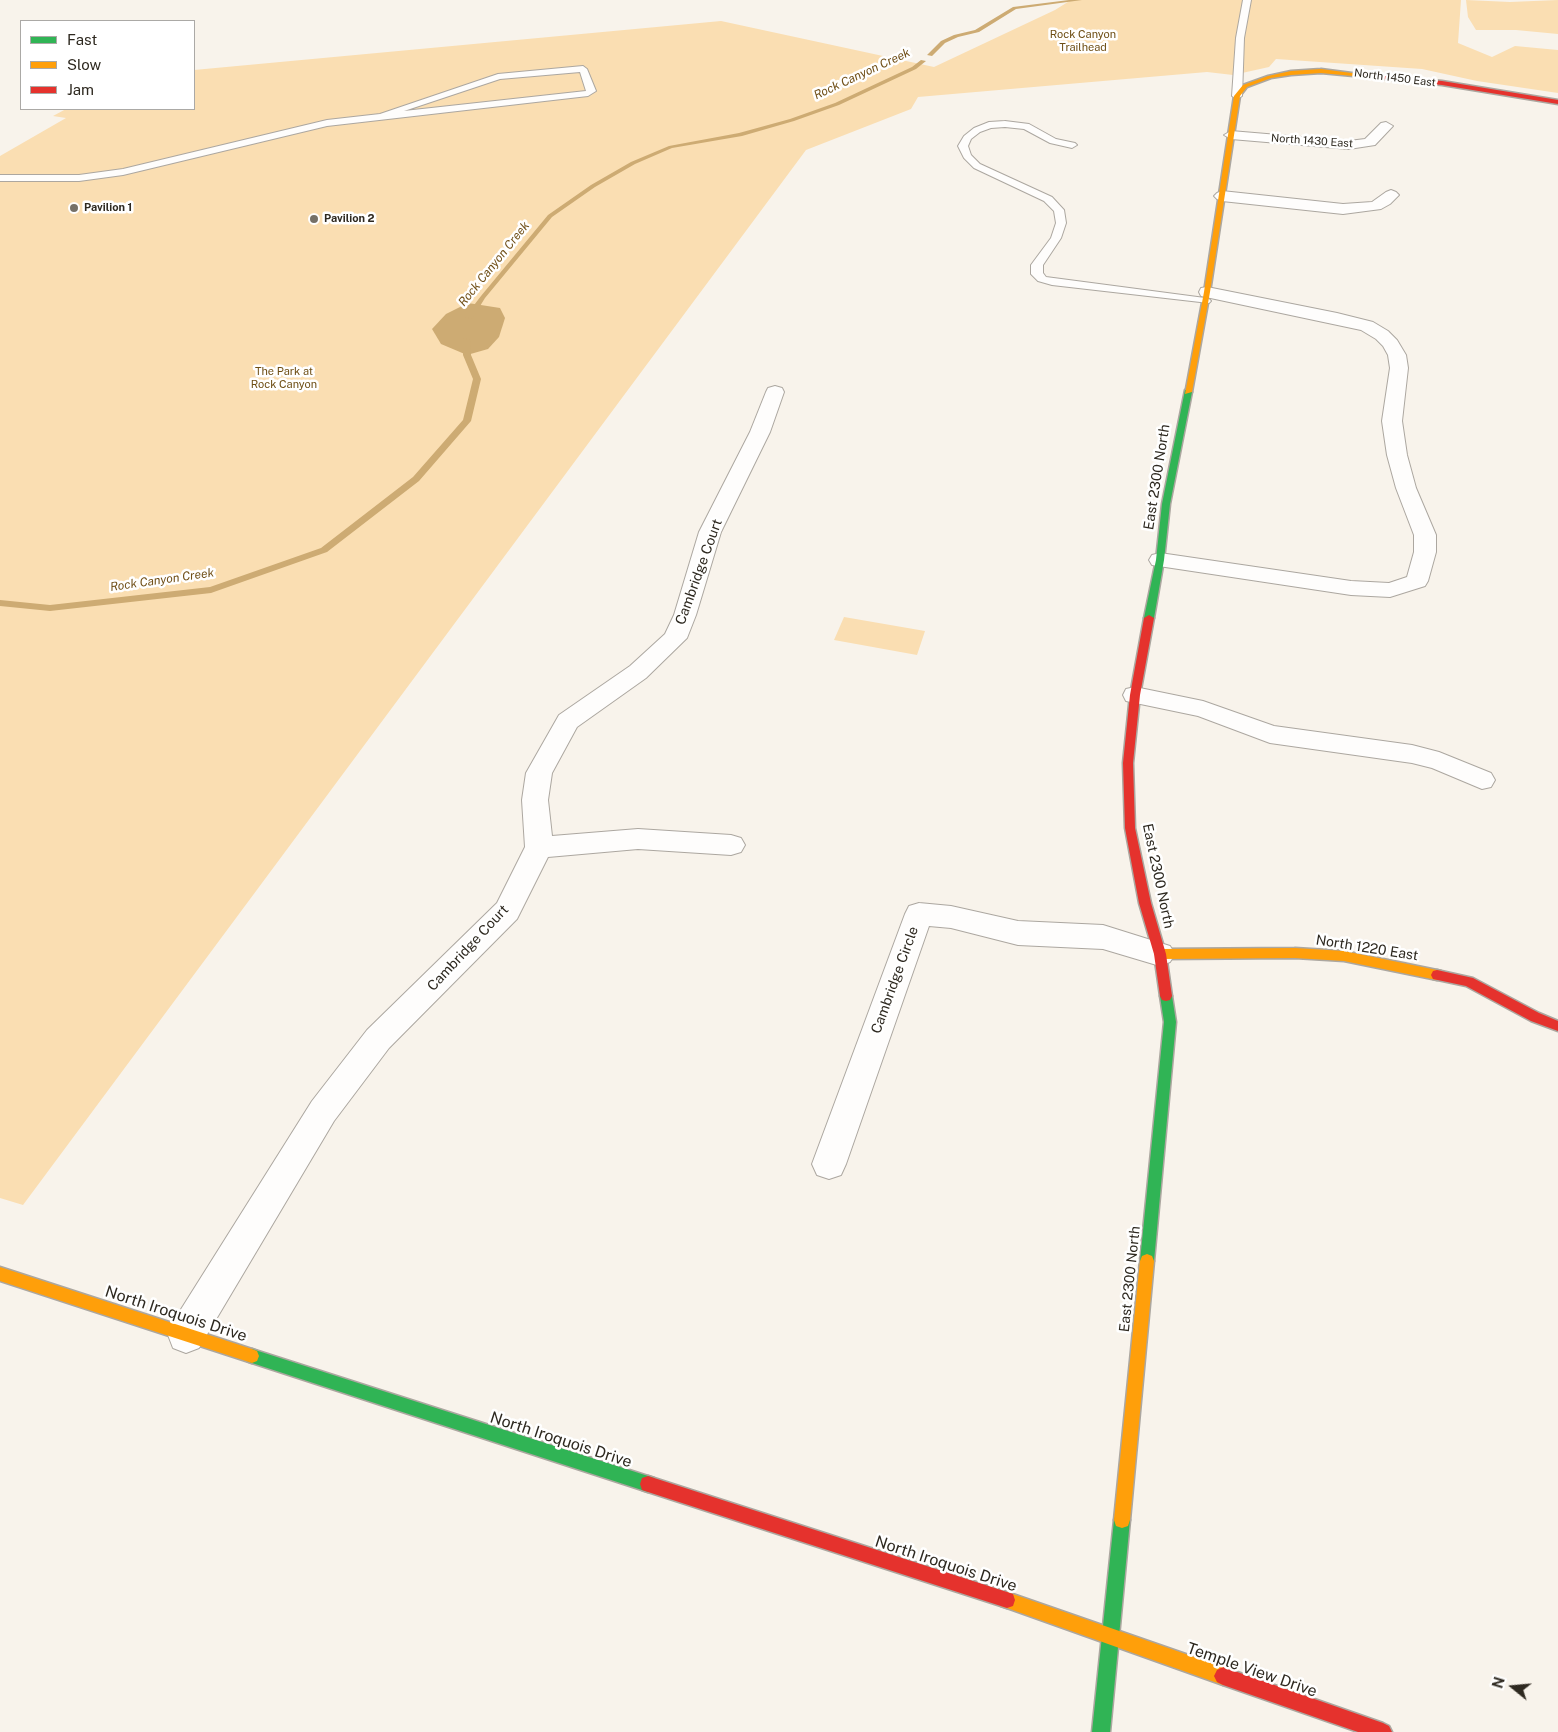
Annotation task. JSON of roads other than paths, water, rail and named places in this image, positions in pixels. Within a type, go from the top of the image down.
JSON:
[{"type":"street","name":"North 1450 East","points":[[1237,96],[1245,86],[1270,77],[1291,73],[1321,71],[1452,84],[1558,102]]},
{"type":"street","name":"East 2300 North","points":[[1101,1732],[1170,1022],[1160,954],[1146,904],[1130,828],[1128,763],[1136,695],[1160,560],[1168,496],[1206,297],[1237,96]]},
{"type":"street","name":"North 1430 East","points":[[1231,135],[1349,145],[1370,142],[1386,126]]},
{"type":"street","points":[[1222,196],[1343,209],[1376,206],[1391,195]]},
{"type":"street","points":[[1160,560],[1350,588],[1390,590],[1417,581],[1425,552],[1425,535],[1406,488],[1396,446],[1392,421],[1399,368],[1398,355],[1391,344],[1382,335],[1367,326],[1337,318],[1206,297]]},
{"type":"street","name":"Cambridge Court","points":[[186,1335],[323,1112],[378,1039],[507,911],[539,847],[535,800],[539,773],[568,721],[638,672],[674,638],[685,615],[710,532],[760,432],[775,392]]},
{"type":"street","points":[[1136,695],[1203,709],[1270,734],[1412,754],[1439,762],[1482,780]]},
{"type":"street","points":[[539,847],[638,839],[731,845]]},
{"type":"street","name":"Cambridge Circle","points":[[829,1164],[919,914],[951,917],[1018,933],[1103,938],[1160,954]]},
{"type":"street","name":"North 1220 East","points":[[1160,954],[1257,955],[1295,953],[1344,956],[1392,964],[1469,982],[1535,1017],[1558,1026]]},
{"type":"street","name":"North Iroquois Drive","points":[[0,1274],[1012,1602],[1111,1638]]},
{"type":"street","name":"Temple View Drive","points":[[1111,1638],[1383,1732]]},
{"type":"lane","points":[[1237,96],[1240,38],[1247,0]]},
{"type":"lane","points":[[0,178],[79,178],[122,172],[192,157],[327,123],[588,93],[592,90],[583,69],[517,74],[498,77],[384,115]]},
{"type":"lane","points":[[1072,145],[1053,141],[1026,126],[1005,124],[989,125],[977,130],[967,138],[963,146],[967,156],[977,166],[1048,199],[1059,210],[1061,223],[1056,238],[1037,266],[1037,274],[1042,279],[1052,282],[1206,297]]},
{"type":"lane","points":[[8,189],[27,184],[36,178]]},
{"type":"waterway","name":"Rock Canyon Creek","points":[[930,55],[943,42],[956,36],[977,31],[1015,8],[1080,0]]},
{"type":"waterway","name":"Rock Canyon Creek","points":[[469,317],[483,297],[550,216],[593,186],[633,163],[671,147],[740,135],[792,120],[837,104],[914,68],[923,61]]},
{"type":"waterway","name":"Rock Canyon Creek","points":[[0,603],[50,608],[211,590],[324,550],[416,479],[467,421],[477,379],[467,355],[466,340]]},
{"type":"place","name":"Pavilion 1","points":[[74,208]]},
{"type":"place","name":"Pavilion 2","points":[[314,219]]},
{"type":"park label","name":"Rock Canyon Trailhead","points":[[1083,41]]},
{"type":"park label","name":"The Park at Rock Canyon","points":[[284,378]]}]
